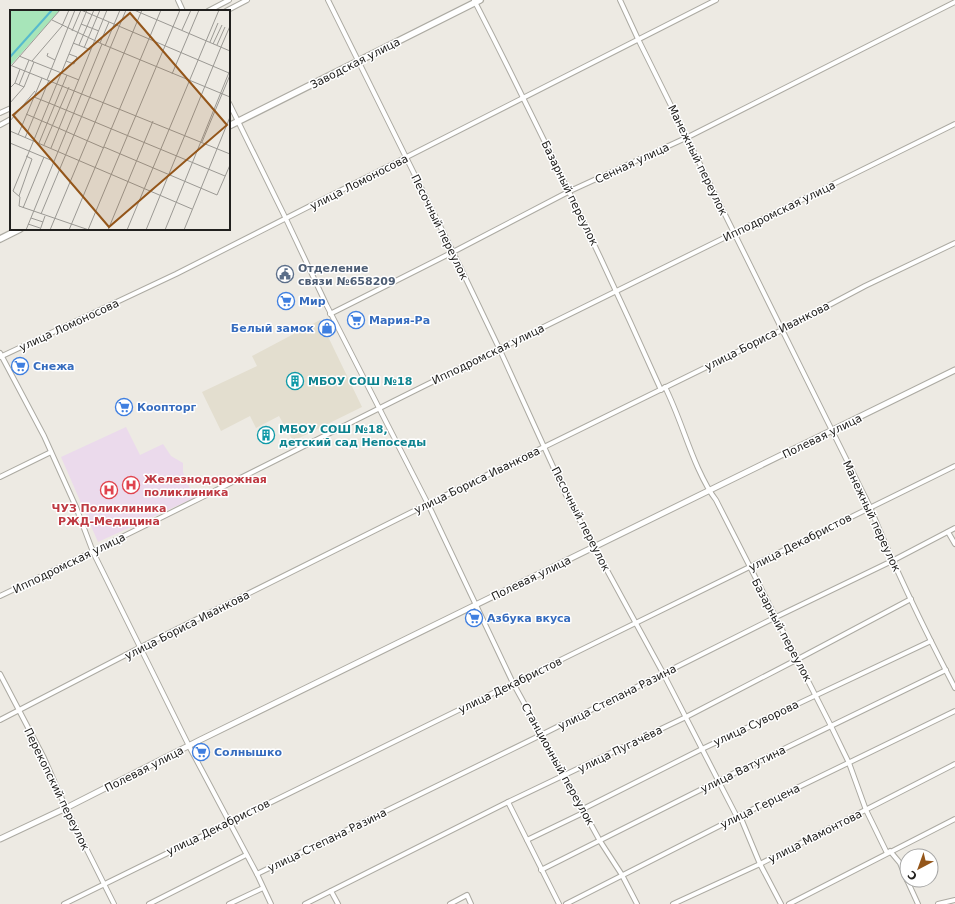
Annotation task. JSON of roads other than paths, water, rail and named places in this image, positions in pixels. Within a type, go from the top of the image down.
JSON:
[{"type":"main road","name":"Заводская улица","points":[[230,126],[476,1]]},
{"type":"main road","points":[[0,239],[18,230]]},
{"type":"street","points":[[178,0],[183,10]]},
{"type":"street","points":[[210,10],[229,0]]},
{"type":"street","points":[[228,10],[247,0]]},
{"type":"street","name":"Песочный переулок","points":[[328,0],[453,252],[499,348],[566,495],[663,673],[738,817],[781,904]]},
{"type":"street","name":"Манежный переулок","points":[[620,0],[870,507],[892,561],[955,688]]},
{"type":"street","name":"улица Ломоносова","points":[[1,355],[176,274],[716,0]]},
{"type":"street","name":"Базарный переулок","points":[[476,1],[570,191],[663,389],[674,406],[688,444],[709,491],[716,500],[816,695],[849,763],[866,810],[889,852],[899,862]]},
{"type":"street","name":"Сенная улица","points":[[330,314],[570,191],[688,137],[955,2]]},
{"type":"street","name":"Станционный переулок","points":[[230,105],[286,219],[330,314],[428,504],[514,683],[541,735],[600,841],[622,875],[637,904]]},
{"type":"street","points":[[0,113],[10,108]]},
{"type":"street","points":[[0,125],[10,120]]},
{"type":"street","name":"Ипподромская улица","points":[[0,596],[93,552],[499,348],[955,124]]},
{"type":"street","name":"улица Бориса Иванкова","points":[[0,720],[141,647],[782,330],[865,286],[955,243]]},
{"type":"street","points":[[1,355],[44,436],[76,507],[93,552],[189,746],[257,874],[270,904]]},
{"type":"street","name":"Полевая улица","points":[[0,839],[66,808],[189,746],[955,370]]},
{"type":"street","points":[[0,477],[51,452]]},
{"type":"street","name":"улица Декабристов","points":[[64,904],[955,466]]},
{"type":"street","name":"улица Степана Разина","points":[[257,874],[541,735],[663,673],[892,561],[955,528]]},
{"type":"street","points":[[948,532],[955,544]]},
{"type":"street","name":"улица Пугачёва","points":[[305,904],[508,802],[686,717],[911,599]]},
{"type":"street","name":"улица Суворова","points":[[527,840],[702,749],[931,641]]},
{"type":"street","name":"улица Ватутина","points":[[541,870],[718,781],[946,670]]},
{"type":"street","name":"Перекопский переулок","points":[[0,674],[44,758],[66,808],[114,904]]},
{"type":"street","name":"улица Герцена","points":[[566,904],[738,817],[955,711]]},
{"type":"street","name":"улица Мамонтова","points":[[673,904],[760,864],[955,764]]},
{"type":"street","points":[[508,802],[559,904]]},
{"type":"street","points":[[788,904],[955,819]]},
{"type":"street","points":[[149,904],[246,855]]},
{"type":"street","points":[[229,904],[263,888]]},
{"type":"street","name":"Базарный переулок","points":[[911,888],[918,904]]},
{"type":"street","points":[[331,891],[338,904]]},
{"type":"street","points":[[450,904],[467,895],[471,904]]},
{"type":"street","points":[[938,904],[955,900]]},
{"type":"place","name":"Отделение связи №658209","points":[[285,274]]},
{"type":"place","name":"Мир","points":[[286,301]]},
{"type":"place","name":"Мария-Ра","points":[[356,320]]},
{"type":"place","name":"Белый замок","points":[[327,328]]},
{"type":"place","name":"Снежа","points":[[20,366]]},
{"type":"place","name":"МБОУ СОШ №18","points":[[295,381]]},
{"type":"place","name":"Коопторг","points":[[124,407]]},
{"type":"place","name":"МБОУ СОШ №18, детский сад Непоседы","points":[[266,435]]},
{"type":"place","name":"Железнодорожная поликлиника","points":[[131,485]]},
{"type":"place","name":"ЧУЗ Поликлиника РЖД-Медицина","points":[[109,490]]},
{"type":"place","name":"Азбука вкуса","points":[[474,618]]},
{"type":"place","name":"Солнышко","points":[[201,752]]}]
